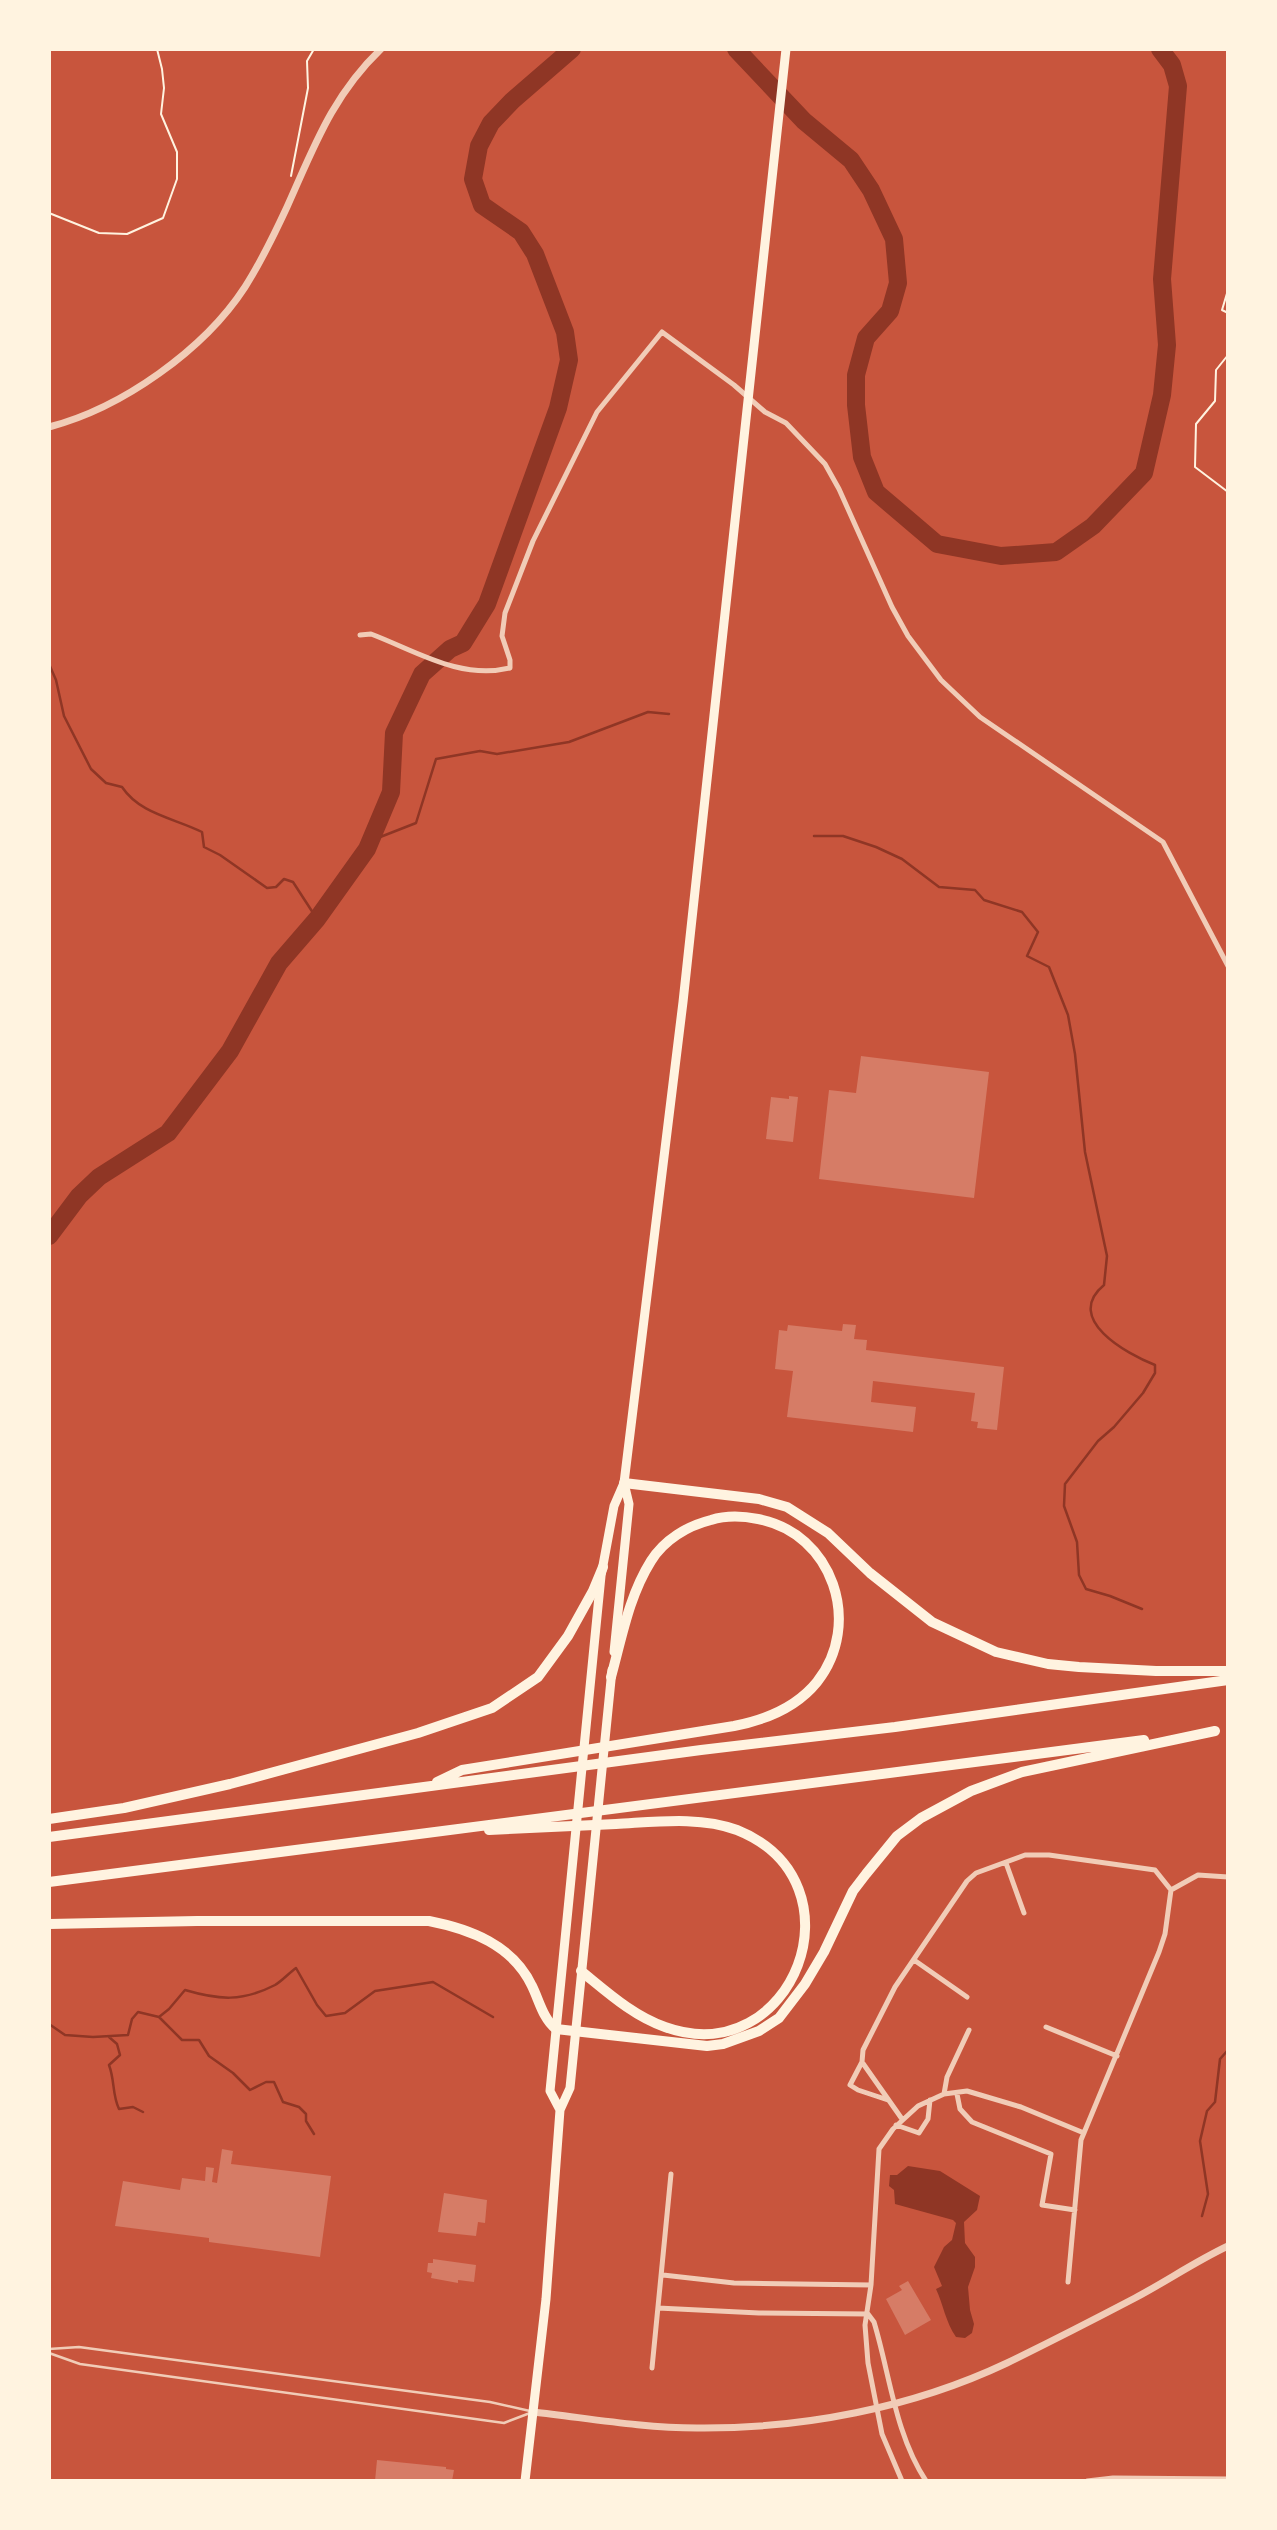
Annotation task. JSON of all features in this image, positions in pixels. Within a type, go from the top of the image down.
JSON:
[{"type":"highway","points":[[624,1483],[759,1499],[787,1507],[828,1533],[870,1573],[932,1622],[996,1652],[1048,1664],[1079,1667],[1228,1671]]},
{"type":"highway","points":[[430,1785],[461,1770],[734,1726],[773,1715],[809,1690],[832,1657],[838,1636],[839,1611],[836,1592],[827,1569],[804,1541],[767,1521],[730,1516],[699,1523],[682,1531],[666,1543],[652,1559],[638,1585],[611,1676]]},
{"type":"highway","points":[[49,1819],[124,1808],[230,1784],[418,1733],[492,1708],[538,1677],[568,1636],[603,1567]]},
{"type":"highway","points":[[49,1837],[430,1785],[895,1727],[1228,1680]]},
{"type":"highway","points":[[49,1882],[1228,1729]]},
{"type":"highway","points":[[49,1924],[429,1921],[456,1926],[480,1935],[502,1949],[519,1965],[531,1983],[545,2015],[556,2029],[707,2046],[723,2044],[759,2031],[779,2018],[805,1984],[853,1891],[897,1836],[921,1818],[971,1791],[1021,1772],[1215,1731]]},
{"type":"highway","points":[[418,1833],[661,1822],[719,1825],[737,1830],[774,1853],[796,1885],[806,1941],[798,1969],[782,1995],[768,2009],[748,2022],[706,2033],[668,2028],[646,2020],[581,1971]]},
{"type":"main road","points":[[560,2110],[550,2091],[603,1567],[614,1506],[624,1483],[668,1133],[786,49]]},
{"type":"main road","points":[[525,2481],[546,2299],[560,2110],[569,2094],[629,1504],[624,1483]]},
{"type":"street","points":[[49,427],[80,417],[124,395],[159,372],[199,340],[229,309],[260,263],[337,100],[357,73],[381,49]]},
{"type":"street","points":[[360,635],[371,634],[444,665],[465,670],[510,668],[502,636],[505,613],[533,541],[597,412],[662,332],[765,412],[786,424],[825,464],[892,607],[908,636],[941,680],[980,717],[1163,842],[1228,966]]},
{"type":"street","points":[[890,2101],[850,2085],[862,2062],[863,2050],[873,2028],[895,1987],[972,1876],[1026,1855],[1049,1855],[1155,1870],[1171,1890],[1159,1952],[1079,2149],[1068,2282]]},
{"type":"street","points":[[1006,1863],[1024,1913]]},
{"type":"street","points":[[1171,1890],[1198,1875],[1228,1877]]},
{"type":"street","points":[[914,1960],[967,1997]]},
{"type":"street","points":[[1046,2027],[1117,2056]]},
{"type":"street","points":[[944,2094],[947,2077],[969,2030]]},
{"type":"street","points":[[862,2062],[902,2119]]},
{"type":"street","points":[[902,2481],[882,2434],[868,2363],[865,2325],[868,2314],[879,2148],[896,2125],[918,2106],[944,2094],[967,2091],[989,2096],[1084,2133]]},
{"type":"street","points":[[957,2094],[960,2109],[972,2122],[1051,2154],[1042,2205],[1075,2210]]},
{"type":"street","points":[[896,2125],[916,2133],[921,2132],[928,2119],[930,2100]]},
{"type":"street","points":[[652,2368],[671,2174]]},
{"type":"street","points":[[533,2412],[643,2425],[704,2428],[789,2422],[894,2404],[1007,2363],[1137,2297],[1228,2246]]},
{"type":"street","points":[[663,2275],[734,2283],[870,2285]]},
{"type":"street","points":[[658,2308],[759,2313],[868,2314]]},
{"type":"street","points":[[868,2314],[874,2322],[894,2404],[912,2455],[926,2481]]},
{"type":"street","points":[[1087,2481],[1113,2477],[1228,2479]]},
{"type":"lane","points":[[49,2351],[79,2347],[490,2402],[533,2412]]},
{"type":"lane","points":[[49,2351],[80,2364],[491,2422],[504,2423],[533,2412]]},
{"type":"path","points":[[49,213],[99,233],[127,234],[163,218],[177,178],[177,152],[161,114],[163,69],[157,49]]},
{"type":"path","points":[[290,180],[308,88],[307,61],[314,49]]},
{"type":"path","points":[[1228,290],[1222,310],[1228,313]]},
{"type":"path","points":[[1228,355],[1216,370],[1215,401],[1196,424],[1195,467],[1228,492]]},
{"type":"shaded area","points":[[908,2166],[940,2171],[980,2196],[977,2210],[964,2222],[965,2243],[975,2257],[975,2267],[968,2287],[974,2324],[972,2333],[965,2338],[956,2337],[950,2326],[936,2289],[942,2286],[934,2267],[944,2247],[952,2240],[956,2223],[895,2204],[894,2190],[889,2186],[890,2175],[897,2175]]},
{"type":"building","points":[[861,1056],[989,1072],[974,1198],[819,1179],[829,1090],[856,1093]]},
{"type":"building","points":[[789,1096],[798,1097],[793,1142],[766,1139],[771,1097],[789,1099]]},
{"type":"building","points":[[843,1324],[856,1325],[854,1339],[867,1340],[866,1350],[1004,1367],[997,1430],[977,1428],[978,1422],[971,1421],[975,1393],[873,1381],[871,1402],[916,1407],[913,1432],[787,1417],[793,1371],[775,1369],[779,1330],[787,1331],[788,1325],[842,1331]]},
{"type":"building","points":[[222,2149],[233,2151],[231,2164],[331,2176],[320,2257],[209,2242],[209,2238],[115,2226],[123,2181],[180,2190],[182,2178],[205,2181],[206,2167],[214,2168],[212,2182],[217,2183]]},
{"type":"building","points":[[444,2193],[487,2200],[485,2223],[478,2222],[476,2236],[438,2232]]},
{"type":"building","points":[[433,2259],[476,2265],[474,2282],[458,2280],[458,2283],[431,2278],[432,2273],[427,2272],[428,2263],[433,2263]]},
{"type":"building","points":[[908,2281],[931,2320],[905,2335],[886,2299],[902,2290],[899,2286]]},
{"type":"building","points":[[377,2460],[446,2467],[454,2470],[452,2481],[375,2481]]},
{"type":"waterway","points":[[49,1236],[79,1196],[99,1177],[168,1133],[230,1051],[279,963],[317,919],[367,849],[391,792],[394,733],[422,674],[450,649],[463,643],[487,604],[558,408],[569,360],[565,332],[535,254],[521,232],[482,205],[473,179],[479,146],[491,123],[572,49]]},
{"type":"waterway","points":[[736,49],[804,121],[851,160],[871,190],[894,239],[898,283],[890,311],[866,338],[856,375],[856,405],[862,457],[876,492],[937,544],[1001,556],[1056,552],[1093,526],[1144,473],[1162,395],[1167,345],[1162,279],[1178,86],[1172,65],[1160,49]]},
{"type":"waterway","points":[[49,664],[56,680],[64,716],[91,769],[106,783],[122,787],[129,796],[148,809],[202,832],[204,847],[267,888],[276,887],[284,879],[293,882],[317,919]]},
{"type":"waterway","points":[[370,841],[416,823],[436,759],[480,751],[497,754],[569,742],[648,712],[669,714]]},
{"type":"waterway","points":[[814,836],[843,836],[876,847],[902,859],[939,887],[975,890],[984,900],[1022,912],[1038,932],[1027,956],[1049,967],[1068,1015],[1075,1054],[1085,1152],[1107,1256],[1104,1285],[1093,1298],[1091,1310],[1095,1322],[1104,1334],[1129,1353],[1155,1365],[1155,1373],[1143,1393],[1098,1441],[1065,1484],[1064,1506],[1077,1542],[1079,1575],[1086,1589],[1142,1609]]},
{"type":"waterway","points":[[49,2024],[65,2035],[128,2035],[132,2019],[138,2012],[159,2017],[185,1990],[209,1996],[241,1997],[275,1985],[296,1968],[326,2016],[345,2013],[375,1991],[433,1982],[493,2017]]},
{"type":"waterway","points":[[159,2017],[182,2040],[199,2040],[209,2056],[233,2073],[250,2090],[266,2082],[274,2082],[283,2102],[299,2107],[306,2114],[306,2121],[314,2134]]},
{"type":"waterway","points":[[109,2037],[117,2044],[120,2055],[109,2065],[119,2109],[133,2107],[143,2112]]},
{"type":"waterway","points":[[1202,2216],[1208,2194],[1200,2141],[1207,2111],[1215,2102],[1220,2059],[1228,2050]]}]
